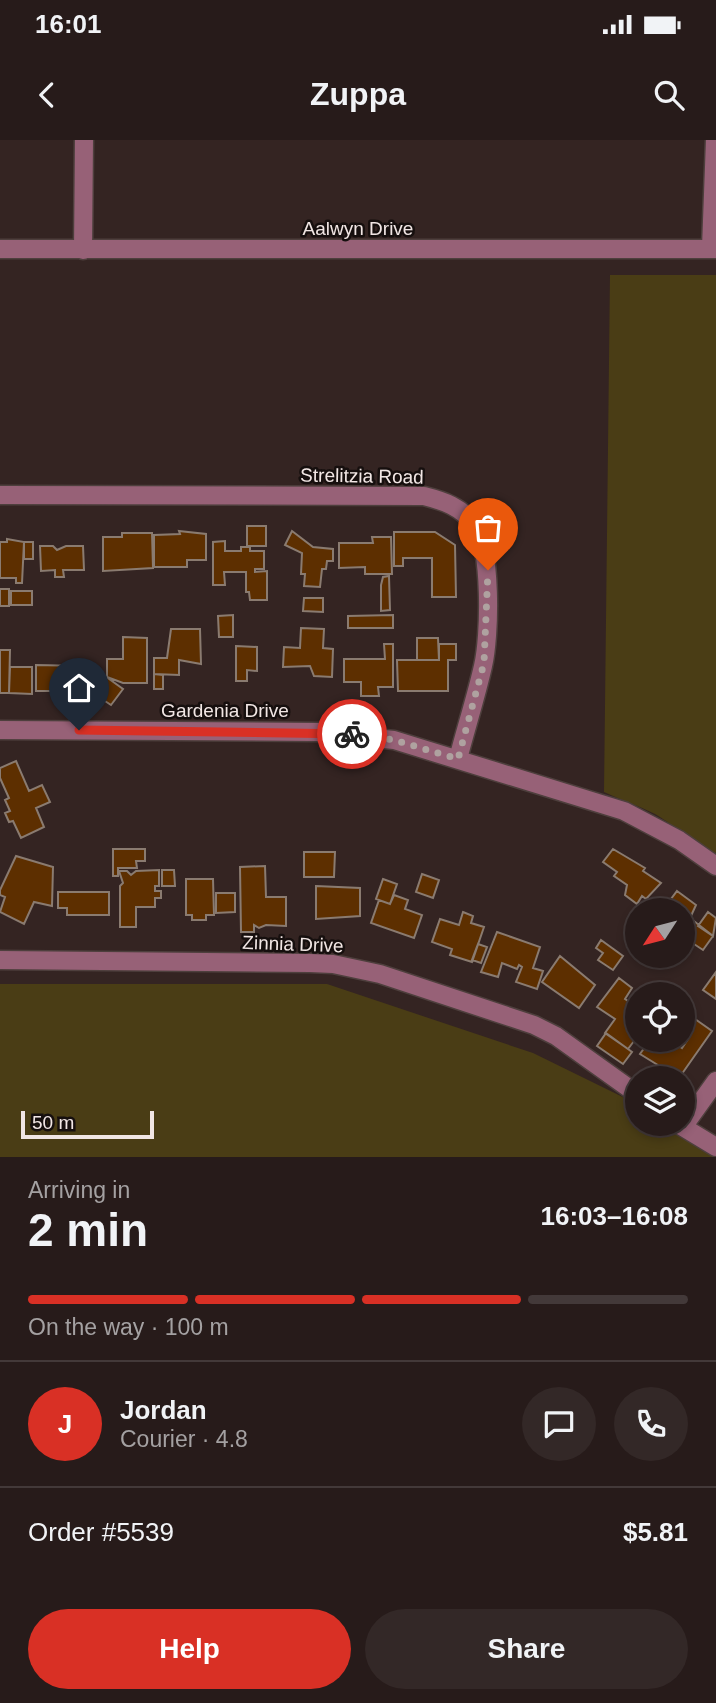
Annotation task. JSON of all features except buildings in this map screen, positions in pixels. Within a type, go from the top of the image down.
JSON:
[{"type":"street","points":[[83,250],[84,140]]},
{"type":"street","points":[[713,248],[715,140]]},
{"type":"street","name":"Aalwyn Drive","points":[[0,249],[713,248]]},
{"type":"street","name":"Strelitzia Road","points":[[0,495],[424,496],[445,501],[464,512],[475,525],[482,540],[488,570],[484,663],[458,759]]},
{"type":"street","name":"Gardenia Drive","points":[[0,730],[341,733],[394,740],[624,811],[679,840],[716,866]]},
{"type":"street","name":"Zinnia Drive","points":[[0,960],[310,963],[358,968],[534,1025],[556,1036],[625,1085]]},
{"type":"street","points":[[695,1108],[716,1082]]},
{"type":"street","points":[[695,1134],[716,1147]]},
{"type":"shaded area","points":[[610,275],[716,275],[716,853],[701,846],[655,814],[604,792]]},
{"type":"shaded area","points":[[0,984],[327,984],[533,1053],[625,1098],[625,1136],[695,1135],[716,1147],[716,1157],[0,1157]]},
{"type":"way so far","points":[[352,734],[394,740],[458,759],[484,663],[488,570]]},
{"type":"route","points":[[79,730],[352,734]]}]
